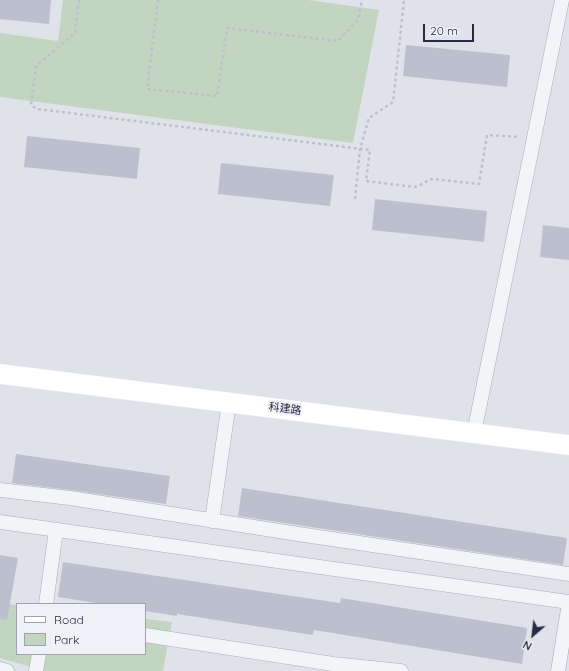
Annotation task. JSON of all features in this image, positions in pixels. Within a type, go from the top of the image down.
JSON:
[{"type":"main road","name":"科建路","points":[[0,374],[569,445]]},
{"type":"street","points":[[474,433],[562,0]]},
{"type":"street","points":[[212,520],[229,402]]},
{"type":"street","points":[[0,490],[70,498],[569,574]]},
{"type":"street","points":[[0,522],[569,603],[558,671]]},
{"type":"street","points":[[46,603],[56,530]]},
{"type":"street","points":[[146,635],[326,663],[401,671]]},
{"type":"street","points":[[36,671],[39,655]]},
{"type":"street","points":[[0,669],[7,671]]},
{"type":"path","points":[[79,0],[75,32],[36,66],[31,105],[37,109],[370,150],[366,181],[415,186],[425,183],[433,178],[478,184],[487,135],[534,137]]},
{"type":"path","points":[[158,0],[147,89],[217,96],[227,28],[338,41],[358,20],[362,0]]},
{"type":"path","points":[[355,199],[360,149],[369,118],[393,102],[404,0]]},
{"type":"green space","points":[[63,0],[308,0],[379,10],[353,143],[0,97],[0,33],[58,41]]},
{"type":"green space","points":[[0,603],[16,605],[16,655],[146,655],[146,619],[172,622],[163,671],[45,671],[0,658]]},
{"type":"building","points":[[0,0],[51,0],[49,24],[0,19]]},
{"type":"building","points":[[406,45],[510,55],[507,87],[403,76]]},
{"type":"building","points":[[27,136],[140,148],[137,179],[24,167]]},
{"type":"building","points":[[221,163],[334,175],[330,206],[218,194]]},
{"type":"building","points":[[375,199],[487,211],[484,242],[372,230]]},
{"type":"building","points":[[543,225],[569,228],[569,260],[540,257]]},
{"type":"building","points":[[16,454],[170,476],[166,504],[12,483]]},
{"type":"building","points":[[242,488],[567,538],[563,565],[238,516]]},
{"type":"building","points":[[0,555],[18,558],[7,620],[0,619]]},
{"type":"building","points":[[63,562],[340,603],[341,598],[527,628],[522,664],[314,630],[313,635],[177,614],[177,616],[146,611],[146,603],[96,603],[58,597]]}]
